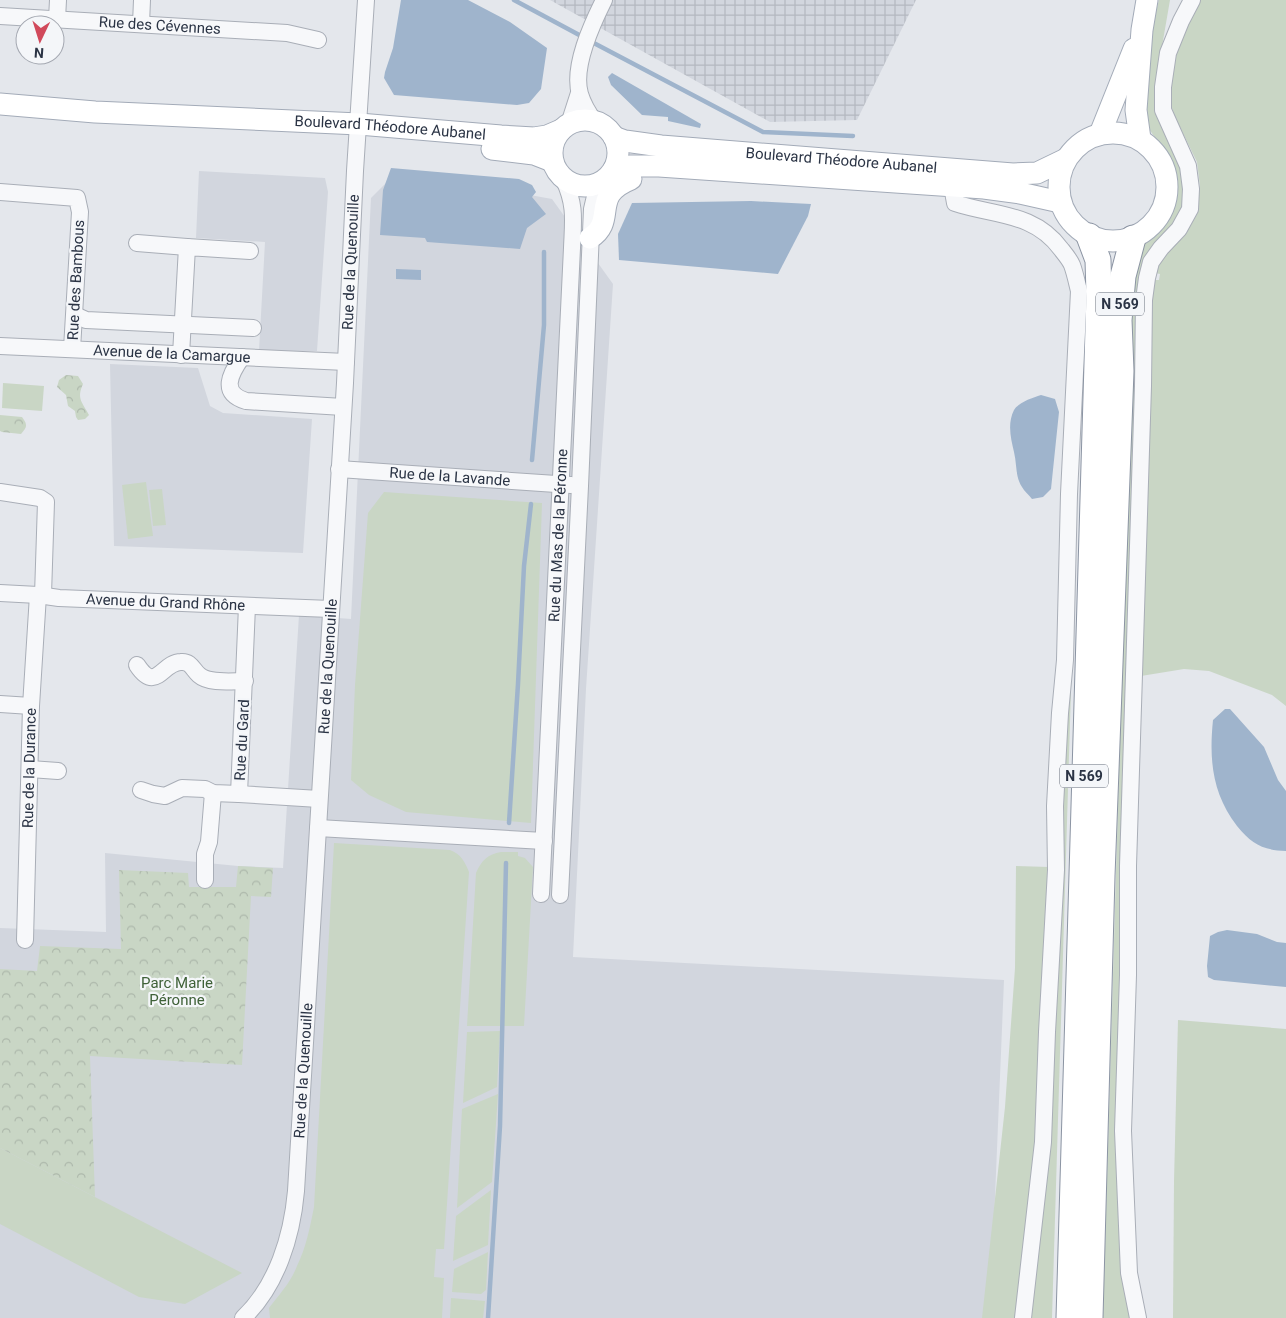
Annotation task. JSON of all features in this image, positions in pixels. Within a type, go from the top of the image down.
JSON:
[{"type":"highway","name":"N 569","points":[[1069,1318],[1099,295],[1098,260],[1089,236]]},
{"type":"highway","name":"N 569","points":[[1090,1318],[1102,876],[1121,371],[1118,320],[1123,276],[1133,238]]},
{"type":"main road","points":[[1140,139],[1136,110],[1142,30],[1147,0]]},
{"type":"main road","points":[[1100,134],[1142,30]]},
{"type":"main road","name":"Boulevard Théodore Aubanel","points":[[0,104],[95,112],[218,116],[306,134],[358,131],[534,138],[548,136],[565,127]]},
{"type":"main road","points":[[579,120],[594,122],[607,129],[614,137],[618,156],[608,176],[583,187],[574,185],[564,180],[557,172],[552,161],[553,144],[565,127],[579,120]]},
{"type":"main road","name":"Boulevard Théodore Aubanel","points":[[358,131],[534,154],[552,161]]},
{"type":"main road","points":[[1121,133],[1140,139],[1154,150],[1163,165],[1168,182],[1166,199],[1160,216],[1148,229],[1133,238],[1119,241],[1104,241],[1089,236],[1076,228],[1060,202],[1058,188],[1060,172],[1066,158],[1081,143],[1100,134],[1121,133]]},
{"type":"main road","name":"Boulevard Théodore Aubanel","points":[[614,137],[624,141],[660,146],[1013,174],[1037,172],[1066,158]]},
{"type":"main road","name":"Boulevard Théodore Aubanel","points":[[608,176],[630,166],[649,166],[952,186],[1020,193],[1060,202]]},
{"type":"main road","points":[[590,238],[598,233],[602,227],[606,201],[618,184],[631,179],[647,178],[698,183],[712,182],[727,179],[739,172]]},
{"type":"street","points":[[56,15],[58,0]]},
{"type":"street","points":[[141,24],[142,0]]},
{"type":"street","name":"Rue de la Quenouille","points":[[243,1318],[252,1309],[272,1280],[286,1244],[293,1218],[346,362],[366,0]]},
{"type":"street","points":[[594,122],[580,93],[579,71],[584,48],[604,0]]},
{"type":"street","points":[[1138,1318],[1129,1273],[1123,1132],[1128,975],[1128,866],[1142,424],[1144,300],[1151,262],[1160,248],[1179,229],[1190,208],[1191,188],[1188,166],[1163,110],[1163,87],[1168,53],[1192,0]]},
{"type":"street","name":"Rue des Cévennes","points":[[0,16],[15,17]]},
{"type":"street","name":"Rue des Cévennes","points":[[65,20],[287,33],[318,40]]},
{"type":"street","points":[[565,127],[580,93]]},
{"type":"street","name":"Rue du Mas de la Péronne","points":[[560,895],[590,238],[593,201],[608,176]]},
{"type":"street","name":"Rue du Mas de la Péronne","points":[[541,894],[574,207],[564,180]]},
{"type":"street","points":[[952,186],[954,203],[1030,222],[1055,241],[1071,264],[1079,291],[1068,494],[1065,660],[1055,806],[1056,870],[1046,1032],[1043,1142],[1023,1318]]},
{"type":"street","name":"Rue des Bambous","points":[[0,192],[77,198],[80,212],[72,349]]},
{"type":"street","points":[[137,243],[250,250]]},
{"type":"street","points":[[181,355],[187,247]]},
{"type":"street","points":[[74,315],[86,320],[253,328]]},
{"type":"street","name":"Avenue de la Camargue","points":[[0,346],[346,362]]},
{"type":"street","points":[[242,358],[234,368],[230,378],[230,390],[236,398],[246,401],[343,407]]},
{"type":"street","name":"Rue de la Lavande","points":[[339,469],[580,486]]},
{"type":"street","name":"Rue de la Durance","points":[[0,492],[40,498],[46,502],[47,507],[31,706],[24,940]]},
{"type":"street","name":"Avenue du Grand Rhône","points":[[0,593],[59,598],[331,609]]},
{"type":"street","name":"Rue du Gard","points":[[247,606],[239,794],[319,799]]},
{"type":"street","points":[[137,665],[146,676],[153,678],[168,667],[178,662],[184,662],[190,664],[200,676],[211,680],[244,681]]},
{"type":"street","points":[[0,704],[31,706]]},
{"type":"street","points":[[30,769],[58,771]]},
{"type":"street","points":[[141,790],[165,796],[182,788],[239,794]]},
{"type":"street","points":[[205,880],[205,854],[209,842],[213,792]]},
{"type":"street","points":[[318,828],[544,841]]},
{"type":"shaded area","points":[[550,0],[916,0],[857,120],[770,122]]},
{"type":"shaded area","points":[[199,171],[325,178],[328,192],[317,351],[259,351],[265,242],[196,238]]},
{"type":"shaded area","points":[[398,171],[552,199],[613,284],[586,689],[573,957],[1004,980],[990,1318],[0,1318],[0,928],[106,932],[105,853],[238,866],[283,868],[299,615],[351,619],[371,198]]},
{"type":"shaded area","points":[[110,364],[198,368],[210,406],[223,413],[312,419],[303,553],[114,546]]},
{"type":"green space","points":[[1159,0],[1170,0],[1160,58],[1157,95],[1187,178],[1181,211],[1173,228],[1153,251],[1125,831],[1133,1318],[1103,1318],[1130,393],[1131,284],[1143,242],[1162,226],[1174,201],[1177,186],[1169,158],[1147,126],[1143,113],[1150,35]]},
{"type":"green space","points":[[1201,0],[1286,0],[1286,706],[1272,695],[1209,671],[1184,669],[1141,676],[1151,329],[1154,280],[1159,280],[1160,274],[1155,273],[1155,266],[1198,200],[1200,186],[1197,162],[1174,115],[1168,94],[1175,57],[1183,31]]},
{"type":"green space","points":[[66,375],[78,376],[83,384],[80,397],[89,415],[85,419],[78,420],[75,411],[68,406],[66,395],[57,387],[59,380]]},
{"type":"green space","points":[[3,383],[44,386],[42,411],[2,408]]},
{"type":"green space","points":[[0,415],[22,417],[26,424],[25,430],[21,434],[0,431]]},
{"type":"green space","points":[[146,482],[153,536],[128,539],[122,485]]},
{"type":"green space","points":[[162,489],[166,525],[153,526],[149,490]]},
{"type":"green space","points":[[384,492],[542,503],[531,823],[406,812],[369,795],[351,780],[355,685],[368,513]]},
{"type":"green space","points":[[1072,657],[1052,1318],[1028,1318],[1059,817]]},
{"type":"green space","points":[[334,843],[450,850],[462,859],[469,872],[444,1249],[436,1249],[434,1277],[444,1278],[442,1318],[270,1318],[269,1308],[288,1283],[300,1259],[314,1207]]},
{"type":"green space","points":[[518,852],[518,856],[525,858],[533,867],[524,1026],[467,1026],[476,873],[486,859],[492,854]]},
{"type":"green space","name":"Parc Marie Péronne","points":[[238,866],[273,868],[271,897],[251,896],[242,1065],[90,1056],[95,1197],[0,1148],[0,969],[37,971],[40,946],[121,949],[119,870],[188,873],[189,887],[236,887]]},
{"type":"green space","points":[[1016,866],[1049,867],[1035,1149],[1018,1318],[982,1318],[1005,1107],[1015,968]]},
{"type":"green space","points":[[1178,1020],[1286,1029],[1286,1318],[1173,1318]]},
{"type":"green space","points":[[500,1031],[497,1087],[463,1103],[467,1032]]},
{"type":"green space","points":[[498,1094],[492,1182],[457,1208],[462,1109]]},
{"type":"green space","points":[[0,1148],[242,1273],[185,1304],[139,1297],[0,1224]]},
{"type":"green space","points":[[491,1190],[488,1245],[453,1261],[456,1216]]},
{"type":"green space","points":[[488,1252],[486,1290],[481,1294],[452,1292],[454,1269]]},
{"type":"green space","points":[[451,1298],[485,1301],[483,1318],[450,1318]]},
{"type":"water","points":[[401,0],[468,0],[510,22],[547,48],[541,89],[529,103],[517,105],[394,95],[384,78],[393,48]]},
{"type":"water","points":[[612,73],[701,124],[700,128],[668,121],[668,117],[642,115],[611,85],[608,77]]},
{"type":"water","points":[[391,168],[519,179],[532,185],[536,192],[532,197],[546,214],[527,228],[520,249],[427,242],[425,238],[380,235],[383,190]]},
{"type":"water","points":[[751,201],[811,204],[808,216],[778,274],[619,260],[618,234],[632,203]]},
{"type":"water","points":[[396,269],[421,270],[421,280],[396,279]]},
{"type":"water","points":[[1041,395],[1055,399],[1059,412],[1051,489],[1043,497],[1032,499],[1023,489],[1018,479],[1010,426],[1016,407]]},
{"type":"water","points":[[1225,709],[1230,709],[1264,747],[1278,780],[1286,791],[1286,851],[1270,849],[1253,842],[1237,826],[1222,801],[1214,776],[1212,735],[1213,720]]},
{"type":"water","points":[[1227,930],[1257,934],[1277,942],[1286,943],[1286,987],[1214,980],[1208,977],[1207,966],[1210,936]]},
{"type":"waterway","points":[[514,0],[583,37]]},
{"type":"waterway","points":[[590,41],[763,132],[853,136]]},
{"type":"waterway","points":[[532,460],[544,325],[544,252]]},
{"type":"waterway","points":[[509,823],[524,566],[531,504]]},
{"type":"waterway","points":[[488,1318],[500,1126],[506,863]]}]
